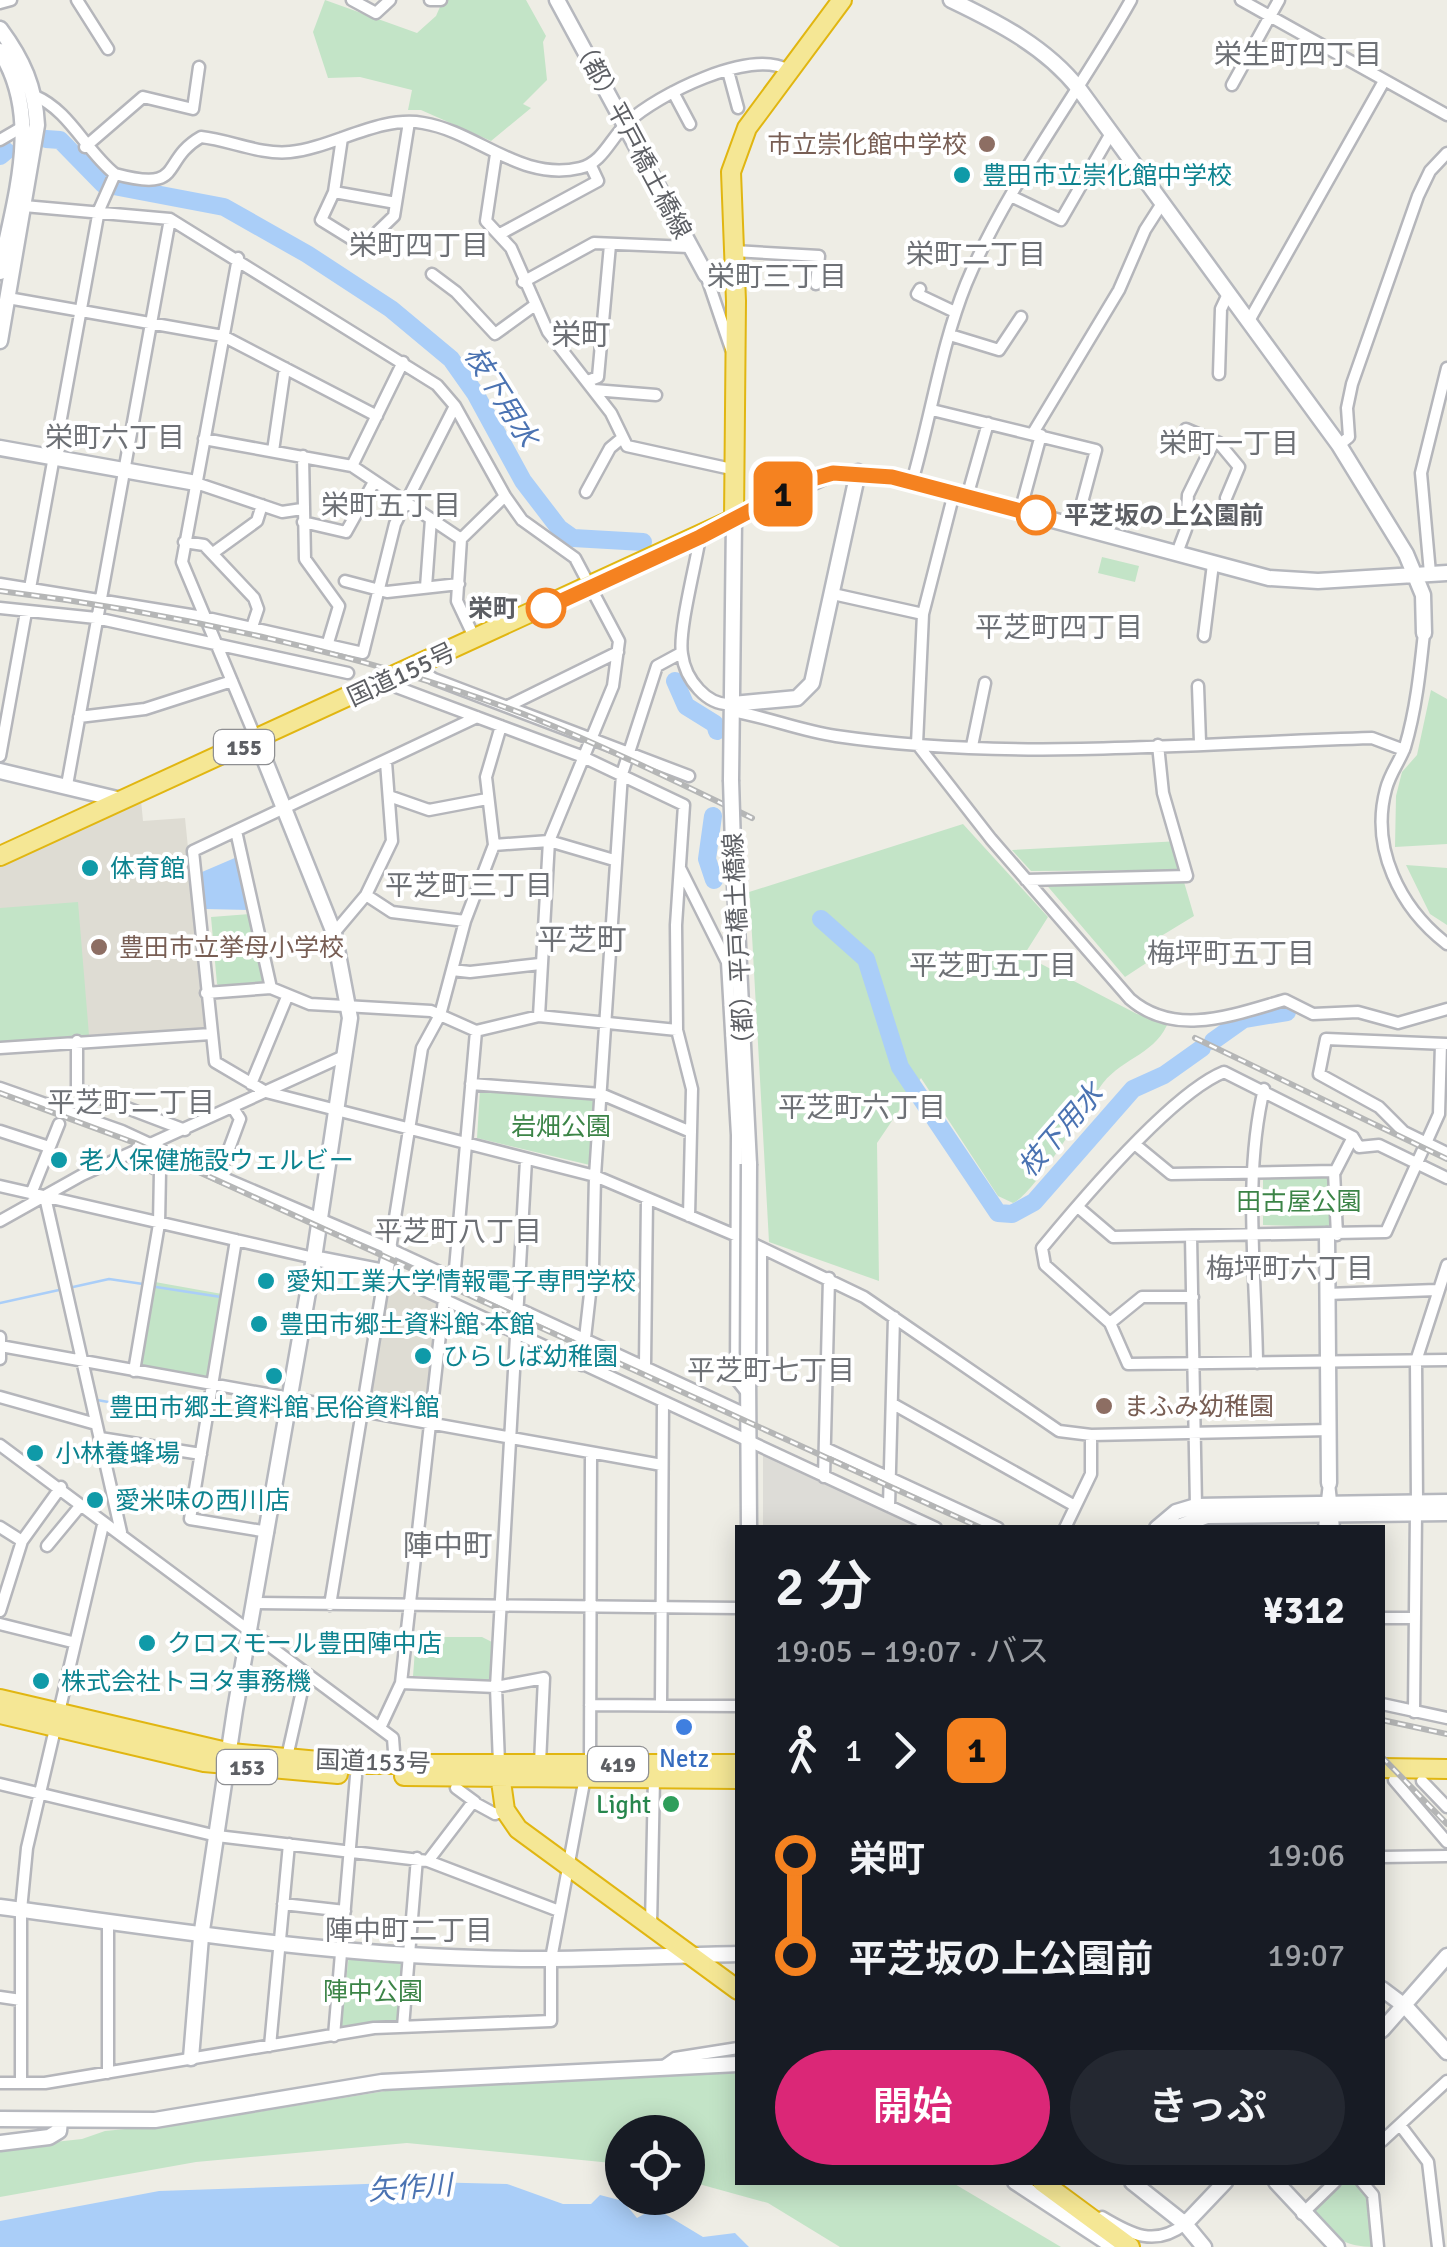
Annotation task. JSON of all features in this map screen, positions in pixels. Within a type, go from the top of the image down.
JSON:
[{"type":"highway","points":[[734,519],[735,156],[746,128],[842,0]]},
{"type":"highway","name":"国道155号","points":[[0,856],[734,519]]},
{"type":"highway","name":"国道153号","points":[[0,1700],[55,1720]]},
{"type":"highway","name":"国道153号","points":[[0,1714],[55,1720],[230,1759],[356,1776],[499,1770]]},
{"type":"highway","name":"国道153号","points":[[230,1759],[288,1758],[499,1770]]},
{"type":"highway","name":"419","points":[[499,1770],[540,1763],[654,1778],[735,1779]]},
{"type":"highway","name":"419","points":[[499,1770],[735,1764]]},
{"type":"highway","points":[[1386,1776],[1447,1769]]},
{"type":"highway","points":[[499,1770],[505,1810],[518,1829],[735,1988]]},
{"type":"highway","points":[[1386,1776],[1447,1781]]},
{"type":"highway","points":[[1047,2186],[1130,2247]]},
{"type":"street","points":[[0,4],[10,0]]},
{"type":"street","points":[[77,0],[108,48]]},
{"type":"street","points":[[352,0],[376,13],[390,0]]},
{"type":"street","points":[[430,0],[441,0]]},
{"type":"street","name":"（都）平戸橋土橋線","points":[[557,0],[706,274]]},
{"type":"street","points":[[952,0],[1016,33],[1059,63],[1250,319],[1339,445],[1422,574]]},
{"type":"street","points":[[912,482],[955,312],[981,252],[1131,0]]},
{"type":"street","points":[[1241,0],[1447,115]]},
{"type":"street","points":[[1232,85],[1279,0]]},
{"type":"street","points":[[0,29],[16,51],[35,96],[36,146],[12,205],[8,298],[0,341]]},
{"type":"street","points":[[0,51],[20,91],[24,126],[0,272]]},
{"type":"street","points":[[35,96],[53,103],[114,177],[169,177],[201,136],[274,153],[410,122],[448,128],[496,154],[544,170],[590,164],[624,125],[699,78],[781,66],[788,70]]},
{"type":"street","points":[[86,147],[143,97],[192,108],[199,67]]},
{"type":"street","points":[[728,71],[738,108]]},
{"type":"street","points":[[1250,319],[1384,81]]},
{"type":"street","points":[[673,92],[690,124]]},
{"type":"street","points":[[342,138],[334,192],[320,220],[362,246],[394,216],[410,122]]},
{"type":"street","points":[[0,140],[24,126]]},
{"type":"street","points":[[1013,197],[1061,220],[1110,135]]},
{"type":"street","points":[[496,154],[485,218],[511,248],[548,332],[591,385],[627,446],[736,470]]},
{"type":"street","points":[[1339,445],[1349,437],[1347,408],[1352,384],[1418,196],[1430,172],[1447,154]]},
{"type":"street","points":[[500,234],[598,181],[590,164]]},
{"type":"street","points":[[30,588],[99,210],[114,177]]},
{"type":"street","points":[[334,192],[396,203]]},
{"type":"street","points":[[12,205],[170,219],[404,362],[437,384],[455,406],[522,520],[575,558],[614,624],[618,652],[612,686],[549,841],[539,1016]]},
{"type":"street","points":[[1020,512],[1037,434],[1162,205]]},
{"type":"street","points":[[67,785],[170,219]]},
{"type":"street","points":[[523,282],[588,245],[689,247]]},
{"type":"street","points":[[591,385],[598,377],[610,245]]},
{"type":"street","points":[[734,251],[819,256],[816,284]]},
{"type":"street","points":[[191,2058],[200,1936],[338,1112],[349,1005],[334,933],[286,807],[182,562],[238,258]]},
{"type":"street","points":[[432,274],[456,292],[495,334],[535,305]]},
{"type":"street","points":[[706,274],[714,283],[736,291]]},
{"type":"street","points":[[706,274],[736,362]]},
{"type":"street","points":[[920,289],[917,294],[955,312]]},
{"type":"street","points":[[1219,374],[1221,309],[1229,292]]},
{"type":"street","points":[[8,298],[223,336],[377,416]]},
{"type":"street","points":[[950,336],[999,350],[1021,317]]},
{"type":"street","points":[[352,466],[404,362]]},
{"type":"street","points":[[273,450],[285,368]]},
{"type":"street","points":[[1447,368],[1421,473],[1431,543],[1422,574],[1424,633],[1404,750],[1384,799],[1392,877],[1408,904],[1447,944]]},
{"type":"street","points":[[591,385],[656,395]]},
{"type":"street","points":[[0,584],[203,617],[363,654],[395,524],[455,406]]},
{"type":"street","points":[[932,410],[1096,450],[1076,525]]},
{"type":"street","points":[[988,422],[960,495],[923,614],[917,744],[1026,880],[1130,999],[1152,1016],[1227,1018],[1284,1000],[1313,1014],[1358,1012],[1398,1023],[1447,1009]]},
{"type":"street","points":[[1186,429],[1214,442],[1240,467],[1226,498]]},
{"type":"street","points":[[586,492],[610,448],[622,438]]},
{"type":"street","points":[[204,439],[352,466],[461,539]]},
{"type":"street","points":[[1177,554],[1186,529],[1188,496],[1214,442]]},
{"type":"street","points":[[0,448],[196,482],[282,512],[302,510]]},
{"type":"street","points":[[303,456],[306,559],[339,606],[327,646]]},
{"type":"street","points":[[734,519],[809,480],[858,472],[912,482],[1214,564],[1295,580],[1447,572]]},
{"type":"street","points":[[732,708],[804,694],[817,669],[858,472]]},
{"type":"street","points":[[302,522],[346,532],[374,482]]},
{"type":"street","points":[[476,640],[457,601],[461,539],[505,496]]},
{"type":"street","points":[[213,553],[257,520],[262,505]]},
{"type":"street","points":[[426,587],[431,519]]},
{"type":"street","name":"（都）平戸橋土橋線","points":[[734,519],[731,780],[748,1164],[749,1525]]},
{"type":"street","points":[[700,537],[681,653],[705,696],[720,705],[837,736],[917,744],[1024,749],[1372,738],[1404,750]]},
{"type":"street","points":[[184,542],[204,545],[254,598],[258,609],[252,628]]},
{"type":"street","points":[[1204,636],[1214,564]]},
{"type":"street","points":[[345,581],[381,588],[458,584]]},
{"type":"street","points":[[833,594],[923,614]]},
{"type":"street","points":[[0,608],[96,618],[348,673]]},
{"type":"street","points":[[0,756],[26,612]]},
{"type":"street","points":[[510,704],[618,652]]},
{"type":"street","points":[[582,1365],[593,1267],[604,1020],[622,774],[657,666],[681,653]]},
{"type":"street","points":[[416,668],[434,679],[510,704],[688,776]]},
{"type":"street","points":[[79,716],[145,709],[232,682]]},
{"type":"street","points":[[383,682],[581,756],[684,805],[676,925],[678,1030],[692,1090],[690,1216]]},
{"type":"street","points":[[972,746],[985,684]]},
{"type":"street","points":[[1198,686],[1200,742]]},
{"type":"street","points":[[477,717],[193,850],[214,1062],[266,1092],[595,1176],[737,1236],[829,1278],[894,1316],[1048,1426],[1090,1435],[1330,1430]]},
{"type":"street","points":[[330,1604],[422,1048],[440,1015],[466,922],[494,845],[486,778],[501,726]]},
{"type":"street","points":[[1026,880],[1187,876],[1163,794],[1158,745]]},
{"type":"street","points":[[334,933],[366,895],[392,841],[386,762]]},
{"type":"street","points":[[0,772],[117,799]]},
{"type":"street","points":[[389,796],[430,810],[487,799]]},
{"type":"street","points":[[236,831],[271,988]]},
{"type":"street","points":[[494,845],[549,841],[614,860]]},
{"type":"street","points":[[680,868],[727,962],[737,1236],[736,1379],[748,1382],[761,1378],[761,1248]]},
{"type":"street","points":[[366,895],[392,912],[466,922]]},
{"type":"street","points":[[452,970],[470,972],[540,964]]},
{"type":"street","points":[[206,993],[271,988],[287,997],[440,1015],[476,1031],[539,1016],[678,1030]]},
{"type":"street","points":[[251,1084],[287,997]]},
{"type":"street","points":[[1396,1040],[1398,1023]]},
{"type":"street","points":[[380,1728],[402,1684],[444,1300],[454,1280],[476,1031]]},
{"type":"street","points":[[0,1048],[212,1034]]},
{"type":"street","points":[[1078,1208],[1113,1238],[1386,1232],[1419,1164],[1426,1142],[1439,1114],[1444,1044],[1326,1039],[1319,1074],[1379,1107],[1396,1126],[1426,1142],[1447,1153]]},
{"type":"street","points":[[66,1110],[77,1089],[77,1042]]},
{"type":"street","points":[[0,1221],[128,1155],[346,1055]]},
{"type":"street","points":[[1447,1178],[1379,1145],[1358,1148],[1352,1137],[1264,1090],[1220,1073],[1203,1081],[1042,1248],[1045,1265],[1110,1323],[1128,1364],[1447,1360]]},
{"type":"street","points":[[472,1084],[601,1094],[691,1132]]},
{"type":"street","points":[[0,1088],[151,1145],[646,1365],[748,1415]]},
{"type":"street","points":[[77,1089],[186,1130]]},
{"type":"street","points":[[1257,1364],[1254,1173],[1256,1121],[1264,1090]]},
{"type":"street","points":[[219,1176],[240,1119],[233,1108]]},
{"type":"street","points":[[31,1194],[59,1124]]},
{"type":"street","points":[[0,1132],[49,1146]]},
{"type":"street","points":[[1329,1516],[1327,1294],[1335,1172],[1352,1137]]},
{"type":"street","points":[[1137,1146],[1171,1174],[1335,1172]]},
{"type":"street","points":[[128,1155],[160,1170],[160,1224],[134,1371]]},
{"type":"street","points":[[499,1770],[496,1687],[526,1160]]},
{"type":"street","points":[[0,1186],[385,1272],[930,1525]]},
{"type":"street","points":[[45,1197],[121,1532]]},
{"type":"street","points":[[646,1365],[648,1199]]},
{"type":"street","points":[[1192,1236],[1196,1506]]},
{"type":"street","points":[[236,1240],[190,1518],[268,1532]]},
{"type":"street","points":[[1414,1712],[1416,1361],[1436,1290],[1447,1266]]},
{"type":"street","points":[[824,1477],[829,1278]]},
{"type":"street","points":[[1327,1294],[1436,1290]]},
{"type":"street","points":[[1110,1323],[1142,1297],[1193,1297]]},
{"type":"street","points":[[889,1506],[894,1316]]},
{"type":"street","points":[[1,1347],[662,1465]]},
{"type":"street","points":[[0,1398],[96,1424]]},
{"type":"street","points":[[661,1704],[663,1402]]},
{"type":"street","points":[[893,1404],[1075,1506]]},
{"type":"street","points":[[1066,1525],[1091,1474],[1090,1435]]},
{"type":"street","points":[[100,1438],[201,1454]]},
{"type":"street","points":[[0,1445],[393,1738],[395,1765]]},
{"type":"street","points":[[825,1448],[991,1525]]},
{"type":"street","points":[[0,2083],[108,2073],[403,2027],[551,2021],[550,1959],[587,1770],[591,1453]]},
{"type":"street","points":[[0,1611],[22,1541],[61,1487]]},
{"type":"street","points":[[1183,1525],[1207,1516],[1329,1516],[1447,1502]]},
{"type":"street","points":[[47,1546],[81,1505]]},
{"type":"street","points":[[1161,1525],[1176,1512],[1196,1506],[1329,1516]]},
{"type":"street","points":[[1416,1508],[1447,1513]]},
{"type":"street","points":[[21,2082],[22,1910],[38,1794],[103,1525]]},
{"type":"street","points":[[0,1527],[22,1541]]},
{"type":"street","points":[[256,1603],[735,1608]]},
{"type":"street","points":[[1385,1618],[1415,1618]]},
{"type":"street","points":[[0,1624],[72,1642]]},
{"type":"street","points":[[288,1758],[306,1674]]},
{"type":"street","points":[[402,1684],[496,1687],[544,1678],[540,1763]]},
{"type":"street","points":[[590,1705],[735,1706]]},
{"type":"street","points":[[1385,1705],[1447,1718]]},
{"type":"street","points":[[334,2036],[356,1776]]},
{"type":"street","points":[[1386,1776],[1447,1842]]},
{"type":"street","points":[[651,1926],[654,1778]]},
{"type":"street","points":[[1422,1781],[1447,1807]]},
{"type":"street","points":[[0,1784],[218,1836],[423,1860],[559,1911]]},
{"type":"street","points":[[456,1788],[496,1814],[505,1810]]},
{"type":"street","points":[[403,2027],[423,1860],[475,1802]]},
{"type":"street","points":[[270,2046],[289,1844]]},
{"type":"street","points":[[1385,1857],[1447,1856]]},
{"type":"street","points":[[283,1904],[346,1911]]},
{"type":"street","points":[[0,1907],[200,1936],[342,1950],[550,1959],[735,1954]]},
{"type":"street","points":[[108,1924],[108,2073]]},
{"type":"street","points":[[1385,2027],[1447,1956]]},
{"type":"street","points":[[1385,1991],[1406,2007],[1447,2052]]},
{"type":"street","points":[[0,1997],[20,2000]]},
{"type":"street","points":[[661,2068],[675,2058],[735,2048]]},
{"type":"street","points":[[0,2119],[154,2120],[382,2082],[735,2064]]},
{"type":"street","points":[[1385,2138],[1447,2081]]},
{"type":"street","points":[[0,2144],[55,2135],[60,2120]]},
{"type":"street","points":[[1400,2125],[1428,2162],[1438,2247]]},
{"type":"street","points":[[1020,2185],[1114,2247]]},
{"type":"street","points":[[1136,2185],[1185,2224],[1204,2247]]},
{"type":"street","points":[[1047,2186],[1152,2242],[1167,2238],[1185,2224],[1221,2185]]},
{"type":"street","points":[[1278,2185],[1337,2247]]},
{"type":"street","points":[[1302,2214],[1332,2185]]},
{"type":"street","points":[[1365,2185],[1373,2195],[1378,2247]]},
{"type":"shaded area","name":"豊田市立挙母小学校","points":[[141,800],[143,821],[185,818],[206,1027],[202,1031],[0,1045],[0,867]]},
{"type":"shaded area","points":[[388,1278],[441,1303],[428,1418],[366,1408]]},
{"type":"shaded area","points":[[768,1455],[922,1525],[763,1525],[763,1456]]},
{"type":"green space","points":[[325,0],[417,33],[436,16],[443,0],[526,0],[546,36],[543,42],[547,80],[523,104],[531,108],[491,141],[421,110],[408,110],[412,90],[360,77],[328,78],[313,32]]},
{"type":"green space","points":[[1102,557],[1139,566],[1135,582],[1098,573]]},
{"type":"green space","points":[[1431,690],[1447,699],[1447,844],[1395,847],[1396,796],[1402,772],[1417,755]]},
{"type":"green space","points":[[963,824],[1048,917],[1024,955],[1137,1014],[1169,1020],[1149,1048],[1103,1083],[1034,1184],[1013,1203],[998,1196],[921,1078],[877,1143],[879,1281],[769,1242],[750,899],[746,893]]},
{"type":"green space","points":[[1180,841],[1183,870],[1031,871],[1012,850]]},
{"type":"green space","points":[[1406,865],[1447,868],[1447,925],[1430,914]]},
{"type":"green space","points":[[1044,882],[1184,882],[1194,916],[1153,941],[1160,954],[1125,977]]},
{"type":"green space","points":[[78,902],[89,1035],[0,1043],[0,908]]},
{"type":"green space","points":[[250,914],[268,983],[221,987],[217,984],[211,917]]},
{"type":"green space","name":"岩畑公園","points":[[480,1090],[597,1096],[594,1166],[477,1138]]},
{"type":"green space","name":"田古屋公園","points":[[1332,1174],[1333,1227],[1263,1225],[1263,1176]]},
{"type":"green space","points":[[155,1282],[222,1294],[208,1379],[141,1367]]},
{"type":"green space","points":[[416,1637],[482,1637],[496,1644],[495,1681],[413,1676]]},
{"type":"green space","name":"陣中公園","points":[[349,1954],[406,1959],[397,2023],[346,2029],[341,2025]]},
{"type":"green space","points":[[735,2073],[735,2185],[956,2185],[1061,2247],[840,2247],[768,2203],[705,2186],[705,2115],[605,2115],[605,2162],[407,2143],[196,2162],[0,2197],[0,2148],[195,2122],[428,2084]]},
{"type":"green space","points":[[1341,2185],[1360,2185],[1368,2195],[1375,2247],[1354,2245],[1338,2238],[1312,2210]]},
{"type":"water","points":[[237,857],[249,910],[205,909],[202,872]]},
{"type":"water","name":"矢作川","points":[[425,2182],[507,2184],[563,2204],[591,2204],[600,2195],[605,2196],[605,2215],[667,2215],[703,2237],[735,2233],[749,2247],[0,2247],[0,2221],[159,2191]]},
{"type":"waterway","name":"枝下用水","points":[[46,139],[60,140],[103,184],[224,207],[307,254],[391,309],[451,359],[475,393],[523,481],[559,528],[573,538],[643,542]]},
{"type":"waterway","name":"枝下用水","points":[[0,156],[6,151]]},
{"type":"waterway","name":"枝下用水","points":[[675,681],[686,706],[715,724],[717,731]]},
{"type":"waterway","name":"枝下用水","points":[[713,816],[707,859],[714,880]]},
{"type":"waterway","name":"枝下用水","points":[[821,919],[866,959],[900,1067],[998,1213],[1012,1214],[1034,1202],[1133,1089],[1164,1075],[1202,1048]]},
{"type":"waterway","name":"枝下用水","points":[[1213,1041],[1244,1019],[1287,1012]]},
{"type":"waterway","points":[[73,1287],[109,1279],[143,1284]]},
{"type":"waterway","points":[[156,1287],[221,1297]]},
{"type":"waterway","points":[[0,1303],[59,1290]]},
{"type":"waterway","points":[[97,1400],[199,1418]]},
{"type":"railway","points":[[0,591],[201,624],[405,674],[531,717],[752,818]]},
{"type":"railway","points":[[1195,1038],[1447,1159]]},
{"type":"railway","points":[[0,1093],[135,1143],[974,1525]]},
{"type":"railway","points":[[1385,1721],[1447,1734]]},
{"type":"railway","points":[[1385,1760],[1447,1824]]},
{"type":"bus line","name":"1","points":[[546,608],[700,537],[809,480],[833,473],[892,477],[1036,515]]},
{"type":"place","name":"市立崇化館中学校","points":[[987,144]]},
{"type":"place","name":"豊田市立崇化館中学校","points":[[962,175]]},
{"type":"place","name":"平芝坂の上公園前","points":[[1036,515]]},
{"type":"place","name":"栄町","points":[[546,608]]},
{"type":"place","name":"体育館","points":[[90,868]]},
{"type":"place","name":"豊田市立挙母小学校","points":[[99,947]]},
{"type":"place","name":"老人保健施設ウェルビー","points":[[59,1160]]},
{"type":"place","name":"愛知工業大学情報電子専門学校","points":[[266,1281]]},
{"type":"place","name":"豊田市郷土資料館 本館","points":[[259,1324]]},
{"type":"place","name":"ひらしば幼稚園","points":[[423,1356]]},
{"type":"place","name":"豊田市郷土資料館 民俗資料館","points":[[274,1376]]},
{"type":"place","name":"まふみ幼稚園","points":[[1104,1406]]},
{"type":"place","name":"小林養蜂場","points":[[35,1453]]},
{"type":"place","name":"愛米味の西川店","points":[[95,1500]]},
{"type":"place","name":"クロスモール豊田陣中店","points":[[147,1643]]},
{"type":"place","name":"株式会社トヨタ事務機","points":[[41,1681]]},
{"type":"place","name":"Netz","points":[[684,1727]]},
{"type":"place","name":"Light","points":[[671,1804]]},
{"type":"district","name":"栄生町四丁目","points":[[1298,54]]},
{"type":"district","name":"栄町四丁目","points":[[419,245]]},
{"type":"district","name":"栄町二丁目","points":[[976,254]]},
{"type":"district","name":"栄町三丁目","points":[[777,276]]},
{"type":"district","name":"栄町","points":[[581,335]]},
{"type":"district","name":"栄町六丁目","points":[[115,437]]},
{"type":"district","name":"栄町一丁目","points":[[1229,443]]},
{"type":"district","name":"栄町五丁目","points":[[391,505]]},
{"type":"district","name":"平芝町四丁目","points":[[1059,627]]},
{"type":"district","name":"平芝町三丁目","points":[[469,885]]},
{"type":"district","name":"平芝町","points":[[582,940]]},
{"type":"district","name":"梅坪町五丁目","points":[[1231,953]]},
{"type":"district","name":"平芝町五丁目","points":[[993,965]]},
{"type":"district","name":"平芝町二丁目","points":[[131,1102]]},
{"type":"district","name":"平芝町六丁目","points":[[862,1107]]},
{"type":"district","name":"平芝町八丁目","points":[[458,1231]]},
{"type":"district","name":"梅坪町六丁目","points":[[1290,1268]]},
{"type":"district","name":"平芝町七丁目","points":[[771,1370]]},
{"type":"district","name":"陣中町","points":[[448,1546]]},
{"type":"district","name":"陣中町二丁目","points":[[409,1930]]}]
